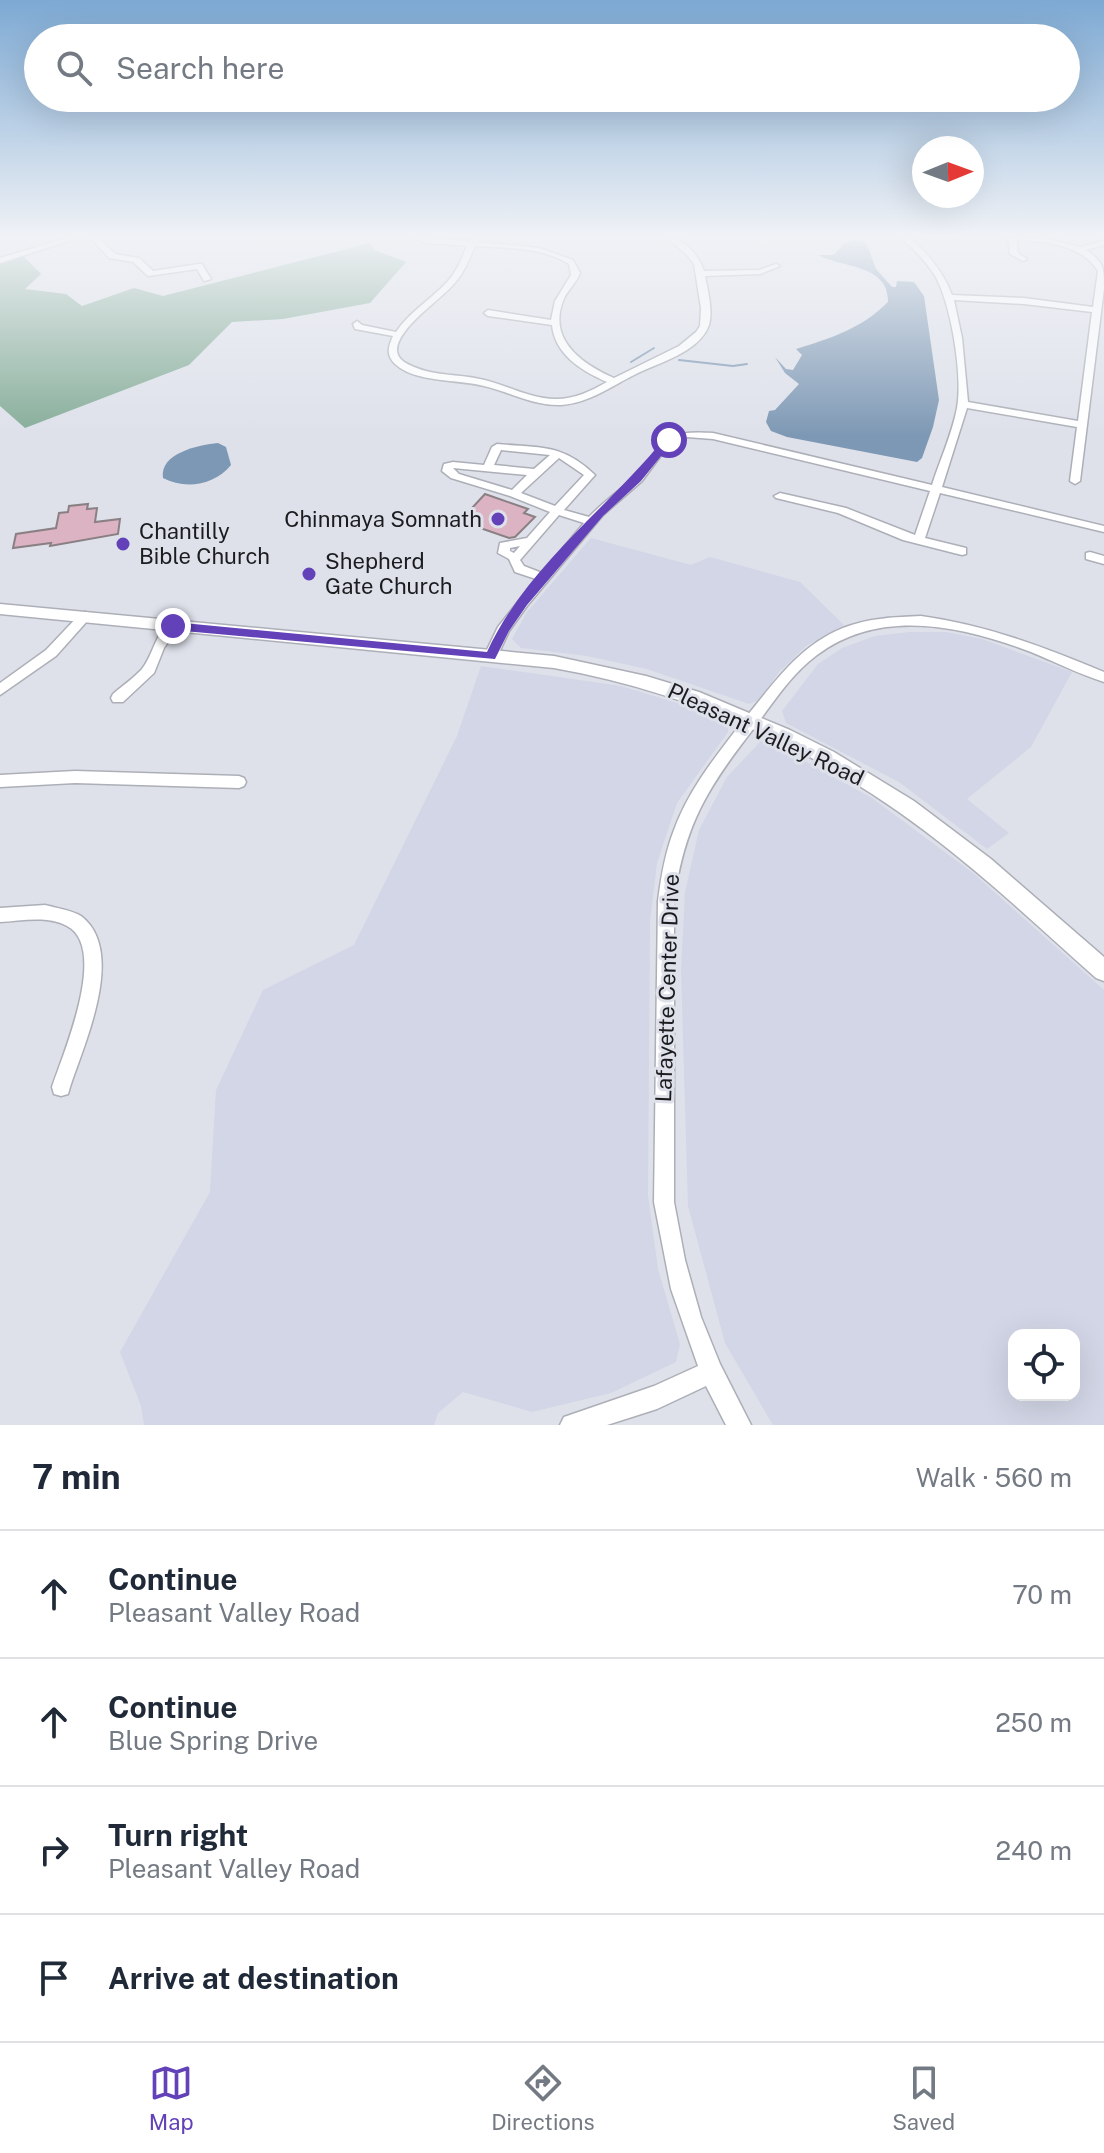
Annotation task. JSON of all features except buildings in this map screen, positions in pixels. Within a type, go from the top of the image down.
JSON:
[{"type":"main road","name":"Pleasant Valley Road","points":[[0,609],[579,665],[638,678],[701,699],[750,722],[842,767],[908,807],[1104,971]]},
{"type":"street","points":[[430,304],[400,335],[392,347],[393,356],[408,368],[496,386],[531,400],[549,403],[580,400],[594,395],[614,381],[681,348],[700,334],[705,324],[704,304]]},
{"type":"street","points":[[558,304],[554,323],[557,340],[578,364],[614,381]]},
{"type":"street","points":[[919,540],[963,404],[951,304]]},
{"type":"street","points":[[1044,304],[1097,310]]},
{"type":"street","points":[[1075,481],[1098,304]]},
{"type":"street","points":[[488,313],[554,323]]},
{"type":"street","points":[[357,324],[358,327],[400,335]]},
{"type":"street","points":[[963,404],[1082,425]]},
{"type":"street","points":[[491,656],[510,620],[592,522],[638,479],[669,440],[686,434],[700,434],[1104,529]]},
{"type":"street","points":[[491,469],[488,467],[497,447],[558,453],[590,475],[514,557],[519,569],[544,578]]},
{"type":"street","points":[[514,494],[558,453]]},
{"type":"street","points":[[536,473],[453,465],[448,466],[447,471],[592,522]]},
{"type":"street","points":[[780,496],[854,514],[919,540],[962,551]]},
{"type":"street","points":[[1090,556],[1104,560]]},
{"type":"street","points":[[0,690],[51,653],[85,616]]},
{"type":"street","name":"Lafayette Center Drive","points":[[739,1425],[710,1372],[680,1287],[664,1202],[666,901],[673,852],[689,808],[712,770],[792,671],[815,649],[844,634],[888,624],[936,623],[976,629],[1015,641],[1104,677]]},
{"type":"street","points":[[118,698],[149,670],[158,647],[173,626]]},
{"type":"street","points":[[0,781],[60,777],[239,782]]},
{"type":"street","points":[[0,915],[43,911],[63,916],[83,928],[93,943],[95,975],[61,1087]]},
{"type":"street","points":[[572,1425],[657,1397],[710,1372]]},
{"type":"shaded area","points":[[591,538],[691,565],[710,557],[800,582],[844,625],[806,646],[779,672],[759,700],[749,704],[647,669],[587,656],[521,648],[512,639],[527,612]]},
{"type":"shaded area","points":[[946,632],[982,639],[1072,672],[1031,747],[967,799],[1009,833],[987,849],[899,782],[786,723],[782,711],[818,664],[842,648],[875,636]]},
{"type":"shaded area","points":[[481,666],[621,686],[687,706],[728,725],[728,732],[677,803],[657,863],[650,922],[648,1195],[658,1269],[680,1344],[676,1362],[611,1393],[532,1412],[463,1392],[438,1413],[434,1425],[144,1425],[141,1406],[120,1352],[210,1192],[216,1090],[263,990],[354,945],[457,736]]},
{"type":"shaded area","points":[[761,741],[772,743],[872,798],[973,873],[1104,990],[1104,1425],[773,1425],[725,1343],[688,1206],[681,970],[685,892],[699,830],[727,777]]},
{"type":"green space","points":[[0,304],[82,306],[89,304],[367,304],[283,319],[232,322],[189,365],[25,428],[0,406]]},
{"type":"water","points":[[886,304],[925,304],[939,400],[922,458],[917,462],[787,437],[771,431],[766,422],[769,411],[775,410],[799,384],[785,373],[775,357],[786,369],[793,370],[802,355],[796,349],[856,326]]},
{"type":"water","points":[[218,443],[226,447],[231,465],[217,477],[199,484],[181,484],[163,478],[163,469],[174,456],[191,448]]},
{"type":"waterway","points":[[631,362],[654,348]]},
{"type":"waterway","points":[[679,360],[733,366],[747,364]]},
{"type":"place","name":"Chinmaya Somnath","points":[[498,519]]},
{"type":"place","name":"Chantilly Bible Church","points":[[123,544]]},
{"type":"place","name":"Shepherd Gate Church","points":[[309,574]]},
{"type":"route","points":[[173,626],[491,656],[503,630],[523,603],[599,513],[638,479],[669,440]]}]
